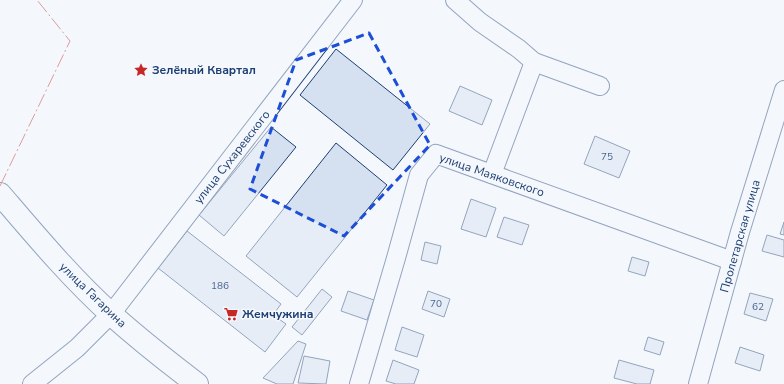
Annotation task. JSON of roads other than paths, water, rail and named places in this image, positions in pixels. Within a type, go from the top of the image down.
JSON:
[{"type":"main road","name":"улица Гагарина","points":[[0,194],[51,254],[111,314],[152,349],[197,384]]},
{"type":"street","name":"улица Сухаревского","points":[[32,384],[77,348],[111,314],[353,0]]},
{"type":"street","points":[[455,0],[480,22],[519,49],[534,62],[600,86]]},
{"type":"street","points":[[492,174],[534,62]]},
{"type":"street","name":"Пролетарская улица","points":[[698,384],[732,261],[784,90]]},
{"type":"street","name":"улица Маяковского","points":[[359,384],[419,175],[436,154],[732,261]]},
{"type":"place","name":"Зелёный Квартал","points":[[141,70]]},
{"type":"place","name":"Жемчужина","points":[[231,314]]}]
